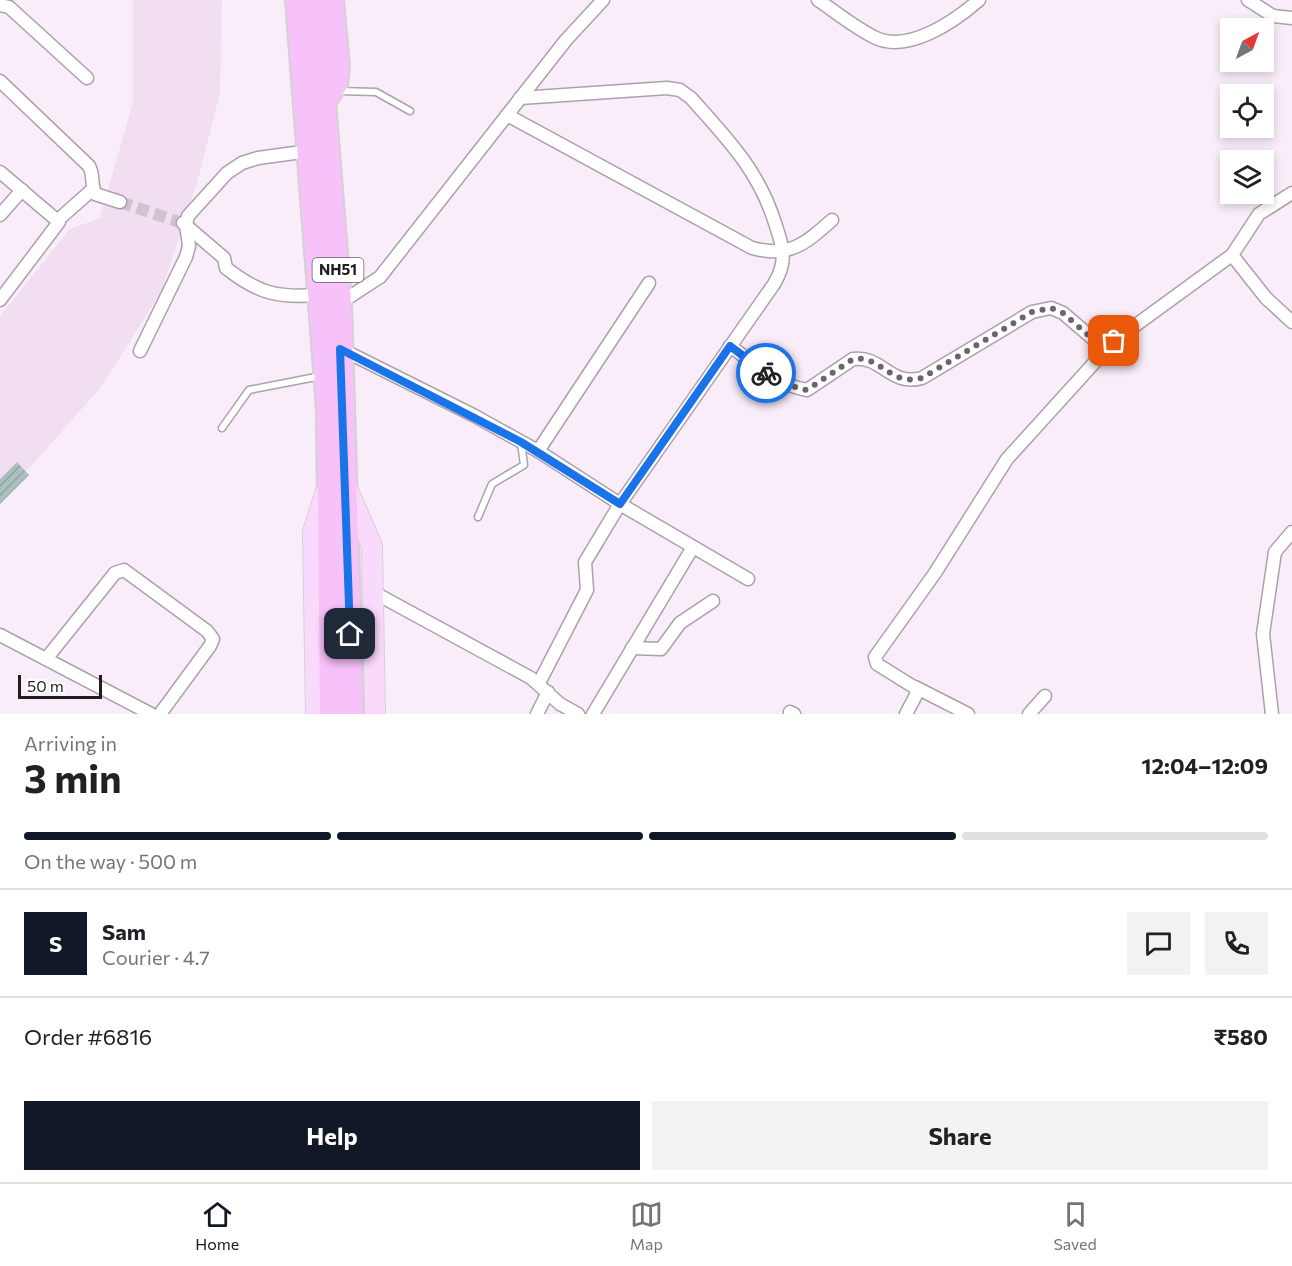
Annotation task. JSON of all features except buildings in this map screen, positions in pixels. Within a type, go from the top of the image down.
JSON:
[{"type":"highway","name":"NH51","points":[[316,0],[328,97],[340,303],[338,540],[331,714]]},
{"type":"highway","points":[[328,97],[336,84],[338,66],[332,0]]},
{"type":"highway","name":"NH51","points":[[295,6],[309,151],[328,410],[337,483]]},
{"type":"highway","name":"NH51","points":[[338,540],[352,714]]},
{"type":"main road","points":[[337,483],[372,546],[375,714]]},
{"type":"main road","points":[[316,714],[313,532],[337,483]]},
{"type":"street","points":[[340,303],[380,278],[566,40],[603,0]]},
{"type":"street","points":[[818,0],[876,38],[899,42],[913,40],[954,20],[979,0]]},
{"type":"street","points":[[1248,0],[1273,16],[1292,18]]},
{"type":"street","points":[[0,5],[9,7],[87,78]]},
{"type":"street","points":[[0,81],[89,166],[92,172],[93,189],[99,196],[120,202]]},
{"type":"street","points":[[520,98],[667,87],[680,90],[691,98],[754,173],[769,202],[784,251],[776,280],[620,504],[585,562],[587,590],[538,683]]},
{"type":"street","points":[[507,115],[742,244],[762,250],[784,251],[806,242],[832,220]]},
{"type":"street","points":[[140,351],[186,257],[189,246],[184,224],[194,207],[227,173],[243,163],[258,158],[309,151]]},
{"type":"street","points":[[0,172],[58,220]]},
{"type":"street","points":[[0,300],[58,226],[58,220],[93,189]]},
{"type":"street","points":[[0,216],[22,190]]},
{"type":"street","points":[[968,714],[915,687],[877,664],[875,657],[935,573],[1001,466],[1105,350],[1232,255],[1259,214],[1292,193]]},
{"type":"street","points":[[184,224],[224,258],[226,268],[247,283],[283,297],[319,295]]},
{"type":"street","points":[[1232,255],[1266,298],[1292,322]]},
{"type":"street","points":[[538,451],[649,283]]},
{"type":"street","points":[[730,346],[779,382],[791,388],[807,390],[853,359],[861,358],[872,361],[900,378],[910,381],[922,378],[1032,312],[1051,308],[1063,313],[1105,350]]},
{"type":"street","points":[[340,349],[538,451],[620,504],[748,579]]},
{"type":"street","points":[[1272,714],[1263,634],[1275,552],[1292,532]]},
{"type":"street","points":[[593,714],[693,547]]},
{"type":"street","points":[[46,659],[115,573],[124,570],[207,631],[213,639],[160,714]]},
{"type":"street","points":[[373,592],[538,683],[560,704],[578,714]]},
{"type":"street","points":[[632,648],[661,649],[683,621],[713,601]]},
{"type":"street","points":[[0,635],[148,713]]},
{"type":"street","points":[[906,714],[916,695],[915,687]]},
{"type":"street","points":[[537,714],[548,692]]},
{"type":"street","points":[[1029,714],[1045,696]]},
{"type":"lane","points":[[328,97],[376,92],[410,111]]},
{"type":"lane","points":[[222,428],[249,390],[325,375]]},
{"type":"lane","points":[[478,517],[492,484],[524,465],[521,442]]},
{"type":"shaded area","points":[[133,0],[222,0],[220,93],[197,183],[161,292],[101,387],[0,501],[0,316],[70,229],[100,218],[133,102]]},
{"type":"tunnel","points":[[120,202],[182,223]]},
{"type":"way so far","points":[[766,373],[791,388],[807,390],[853,359],[861,358],[872,361],[900,378],[910,381],[922,378],[1032,312],[1051,308],[1063,313],[1105,350],[1114,341]]},
{"type":"route","points":[[350,634],[340,349],[473,415],[538,451],[620,504],[730,346],[766,373]]}]
